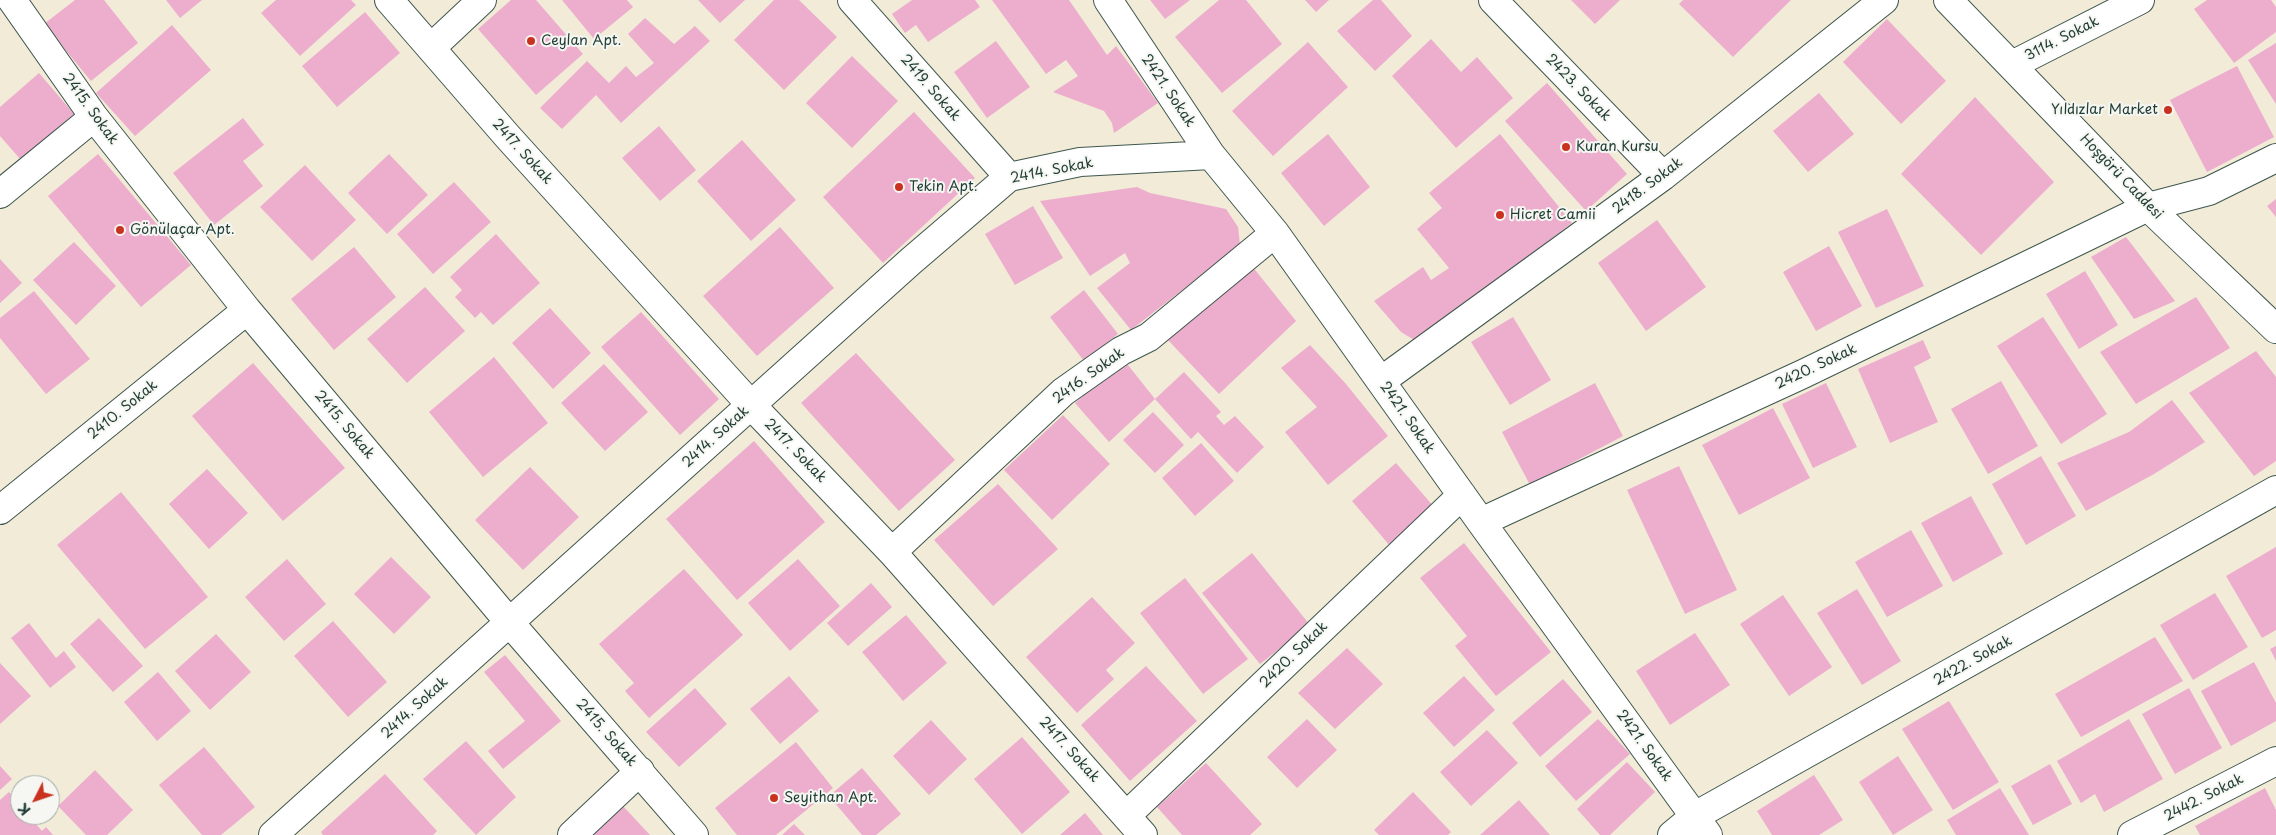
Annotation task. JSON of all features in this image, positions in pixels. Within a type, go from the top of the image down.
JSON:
[{"type":"street","name":"2415. Sokak","points":[[12,0],[94,117],[247,310],[510,623],[694,835]]},
{"type":"street","name":"2417. Sokak","points":[[389,0],[508,137],[751,405],[892,552],[1135,825]]},
{"type":"street","points":[[432,48],[482,0]]},
{"type":"street","name":"2419. Sokak","points":[[852,0],[1008,177]]},
{"type":"street","name":"2421. Sokak","points":[[1108,0],[1211,155],[1275,232],[1481,522],[1702,826]]},
{"type":"street","name":"2423. Sokak","points":[[1493,0],[1663,176]]},
{"type":"street","name":"2418. Sokak","points":[[1381,381],[1663,176],[1884,0]]},
{"type":"street","name":"Hoşgörü Caddesi","points":[[1948,0],[2012,64],[2148,207],[2276,329]]},
{"type":"street","name":"3114. Sokak","points":[[2012,64],[2140,0]]},
{"type":"street","points":[[0,194],[94,117]]},
{"type":"street","name":"2414. Sokak","points":[[276,834],[751,405],[1008,177],[1080,162],[1211,155]]},
{"type":"street","name":"2420. Sokak","points":[[1481,522],[1803,374],[2148,207],[2209,191],[2276,158]]},
{"type":"street","name":"2416. Sokak","points":[[892,552],[1063,392],[1121,351],[1149,338],[1275,232]]},
{"type":"street","name":"2410. Sokak","points":[[0,510],[247,310]]},
{"type":"street","name":"2422. Sokak","points":[[1672,835],[1702,826],[2276,490]]},
{"type":"street","name":"2420. Sokak","points":[[1135,825],[1462,495]]},
{"type":"street","name":"2442. Sokak","points":[[2132,835],[2276,761]]},
{"type":"street","points":[[572,835],[640,771]]},
{"type":"building","points":[[75,0],[104,0],[138,43],[91,81],[44,24]]},
{"type":"building","points":[[166,0],[202,0],[180,18]]},
{"type":"building","points":[[276,0],[351,0],[356,5],[300,56],[261,13]]},
{"type":"building","name":"Ceylan Apt.","points":[[511,0],[536,0],[583,54],[536,95],[478,29]]},
{"type":"building","points":[[562,0],[627,0],[633,7],[594,39]]},
{"type":"building","points":[[698,0],[745,0],[720,23]]},
{"type":"building","points":[[774,0],[799,0],[837,37],[784,90],[734,40]]},
{"type":"building","points":[[912,0],[975,0],[980,7],[928,42],[916,25],[905,33],[892,14]]},
{"type":"building","points":[[992,0],[1069,0],[1107,55],[1116,46],[1158,103],[1114,133],[1112,123],[1104,111],[1053,92],[1078,76],[1066,60],[1046,74]]},
{"type":"building","points":[[1150,0],[1190,0],[1165,19]]},
{"type":"building","points":[[1219,0],[1246,0],[1282,44],[1222,93],[1175,37]]},
{"type":"building","points":[[1305,0],[1329,0],[1316,12]]},
{"type":"building","points":[[1373,0],[1381,0],[1412,36],[1375,71],[1337,31]]},
{"type":"building","points":[[1571,0],[1620,0],[1595,24]]},
{"type":"building","points":[[1683,0],[1791,0],[1733,57],[1679,4]]},
{"type":"building","points":[[2207,0],[2271,0],[2276,7],[2276,32],[2234,63],[2194,9]]},
{"type":"building","points":[[365,12],[400,53],[337,107],[302,66]]},
{"type":"building","points":[[645,18],[674,44],[695,26],[710,41],[621,123],[596,95],[562,129],[540,108],[587,61],[609,83],[626,66],[636,77],[654,63],[628,34]]},
{"type":"building","points":[[1887,19],[1946,81],[1901,124],[1843,62]]},
{"type":"building","points":[[172,25],[211,70],[135,136],[96,93]]},
{"type":"building","points":[[1431,39],[1461,72],[1477,57],[1513,98],[1456,148],[1392,76]]},
{"type":"building","points":[[996,41],[1030,87],[987,118],[954,72]]},
{"type":"building","points":[[1308,42],[1348,87],[1273,156],[1232,111]]},
{"type":"building","points":[[2276,43],[2276,104],[2248,60]]},
{"type":"building","points":[[852,56],[898,101],[852,148],[806,103]]},
{"type":"building","points":[[2237,66],[2274,137],[2207,172],[2170,100]]},
{"type":"building","points":[[39,73],[74,114],[21,160],[0,136],[0,107]]},
{"type":"building","name":"Kuran Kursu","points":[[1547,83],[1627,174],[1586,211],[1505,121]]},
{"type":"building","points":[[1819,93],[1854,134],[1808,172],[1773,131]]},
{"type":"building","points":[[1975,97],[2054,182],[1981,255],[1901,174]]},
{"type":"building","name":"Tekin Apt.","points":[[914,112],[975,178],[883,263],[823,197]]},
{"type":"building","points":[[243,118],[264,145],[243,161],[263,186],[214,225],[173,173]]},
{"type":"building","points":[[659,126],[696,170],[660,201],[622,158]]},
{"type":"building","points":[[1328,134],[1370,187],[1324,226],[1281,173]]},
{"type":"building","name":"Hicret Camii","points":[[1500,134],[1572,223],[1416,341],[1401,332],[1374,301],[1423,267],[1431,280],[1449,268],[1417,229],[1442,208],[1429,193]]},
{"type":"building","points":[[742,140],[796,200],[751,241],[697,181]]},
{"type":"building","name":"Gönülaçar Apt.","points":[[98,154],[191,265],[141,307],[48,196]]},
{"type":"building","points":[[389,154],[428,195],[387,234],[348,193]]},
{"type":"building","points":[[305,165],[356,220],[312,261],[260,207]]},
{"type":"building","points":[[454,182],[491,222],[433,274],[397,234]]},
{"type":"building","points":[[1137,187],[1150,193],[1226,209],[1238,227],[1240,245],[1131,330],[1097,288],[1130,263],[1125,253],[1090,276],[1040,201]]},
{"type":"building","points":[[2276,199],[2276,217],[2267,206]]},
{"type":"building","points":[[1033,206],[1063,258],[1015,285],[985,234]]},
{"type":"building","points":[[1887,209],[1924,286],[1876,308],[1838,232]]},
{"type":"building","points":[[1657,220],[1706,287],[1646,331],[1598,263]]},
{"type":"building","points":[[780,227],[834,288],[757,356],[703,296]]},
{"type":"building","points":[[496,234],[540,283],[493,325],[481,312],[475,318],[455,297],[462,290],[450,277]]},
{"type":"building","points":[[2126,237],[2175,301],[2134,319],[2091,257]]},
{"type":"building","points":[[74,242],[116,286],[76,325],[33,280]]},
{"type":"building","points":[[1829,246],[1862,306],[1816,331],[1783,272]]},
{"type":"building","points":[[354,247],[396,297],[334,350],[291,299]]},
{"type":"building","points":[[0,259],[22,283],[0,303]]},
{"type":"building","points":[[1252,266],[1296,321],[1219,394],[1167,339]]},
{"type":"building","points":[[2085,271],[2118,325],[2079,349],[2046,294]]},
{"type":"building","points":[[425,287],[465,331],[407,383],[367,339]]},
{"type":"building","points":[[1084,290],[1118,334],[1084,361],[1050,317]]},
{"type":"building","points":[[34,291],[90,359],[46,394],[0,338],[0,318]]},
{"type":"building","points":[[2196,297],[2230,348],[2136,404],[2100,352]]},
{"type":"building","points":[[550,308],[591,353],[553,389],[512,343]]},
{"type":"building","points":[[641,312],[719,399],[680,435],[601,347]]},
{"type":"building","points":[[1513,317],[1551,380],[1510,405],[1471,342]]},
{"type":"building","points":[[2043,317],[2107,414],[2061,444],[1997,346]]},
{"type":"building","points":[[1923,340],[1931,358],[1914,367],[1938,422],[1890,443],[1858,369]]},
{"type":"building","points":[[1310,345],[1346,384],[1388,436],[1328,485],[1285,432],[1317,407],[1281,368]]},
{"type":"building","points":[[2256,351],[2276,377],[2276,461],[2254,476],[2189,393]]},
{"type":"building","points":[[856,353],[955,460],[899,511],[801,403]]},
{"type":"building","points":[[494,357],[548,423],[483,477],[429,412]]},
{"type":"building","points":[[1124,360],[1155,399],[1109,442],[1075,403]]},
{"type":"building","points":[[253,363],[345,468],[283,521],[192,416]]},
{"type":"building","points":[[604,364],[648,412],[605,451],[561,403]]},
{"type":"building","points":[[1184,372],[1221,412],[1216,416],[1224,425],[1235,416],[1264,447],[1237,473],[1198,432],[1191,439],[1155,399]]},
{"type":"building","points":[[2001,381],[2038,446],[1988,474],[1951,409]]},
{"type":"building","points":[[1595,383],[1623,436],[1530,485],[1502,432]]},
{"type":"building","points":[[1826,383],[1857,447],[1813,468],[1782,404]]},
{"type":"building","points":[[2172,400],[2205,442],[2154,474],[2086,511],[2057,463],[2129,432]]},
{"type":"building","points":[[1773,408],[1810,478],[1739,515],[1702,445]]},
{"type":"building","points":[[1153,412],[1184,445],[1155,473],[1123,440]]},
{"type":"building","points":[[1063,415],[1110,464],[1052,520],[1004,470]]},
{"type":"building","points":[[754,441],[825,522],[737,600],[666,519]]},
{"type":"building","points":[[1201,443],[1234,481],[1195,516],[1162,478]]},
{"type":"building","points":[[2041,456],[2076,516],[2026,545],[1992,484]]},
{"type":"building","points":[[1396,463],[1435,508],[1390,546],[1352,501]]},
{"type":"building","points":[[1679,466],[1737,590],[1685,614],[1627,490]]},
{"type":"building","points":[[530,467],[579,517],[523,570],[475,520]]},
{"type":"building","points":[[207,469],[248,513],[209,549],[169,504]]},
{"type":"building","points":[[998,484],[1058,549],[993,606],[934,540]]},
{"type":"building","points":[[121,492],[208,597],[145,649],[57,545]]},
{"type":"building","points":[[1971,496],[2003,554],[1953,582],[1921,523]]},
{"type":"building","points":[[1911,530],[1943,586],[1887,617],[1855,562]]},
{"type":"building","points":[[1464,543],[1551,652],[1496,696],[1455,646],[1467,636],[1420,578]]},
{"type":"building","points":[[2276,547],[2276,630],[2262,638],[2226,576]]},
{"type":"building","points":[[1252,553],[1310,625],[1260,664],[1202,593]]},
{"type":"building","points":[[391,557],[431,597],[394,634],[354,594]]},
{"type":"building","points":[[287,559],[326,604],[284,641],[245,597]]},
{"type":"building","points":[[798,559],[840,606],[790,651],[748,603]]},
{"type":"building","points":[[684,569],[743,635],[649,718],[625,691],[634,683],[599,644]]},
{"type":"building","points":[[1185,578],[1248,659],[1203,694],[1140,613]]},
{"type":"building","points":[[871,583],[892,607],[848,646],[827,623]]},
{"type":"building","points":[[1857,589],[1901,661],[1862,685],[1817,613]]},
{"type":"building","points":[[2215,593],[2248,647],[2193,680],[2160,625]]},
{"type":"building","points":[[1783,595],[1832,667],[1789,696],[1740,624]]},
{"type":"building","points":[[1092,597],[1135,643],[1106,670],[1114,679],[1077,713],[1026,657]]},
{"type":"building","points":[[906,615],[947,663],[903,701],[862,652]]},
{"type":"building","points":[[99,618],[143,666],[113,692],[70,644]]},
{"type":"building","points":[[333,621],[387,682],[348,717],[294,656]]},
{"type":"building","points":[[29,623],[56,658],[64,651],[76,667],[50,688],[11,638]]},
{"type":"building","points":[[1695,633],[1730,685],[1670,725],[1636,671]]},
{"type":"building","points":[[216,634],[251,672],[210,710],[175,671]]},
{"type":"building","points":[[2155,637],[2183,681],[2081,737],[2055,694]]},
{"type":"building","points":[[2276,646],[2276,661],[2270,649]]},
{"type":"building","points":[[1347,648],[1383,684],[1335,729],[1298,693]]},
{"type":"building","points":[[505,655],[561,721],[503,769],[488,751],[525,721],[484,672]]},
{"type":"building","points":[[2254,662],[2276,703],[2276,721],[2231,746],[2201,691]]},
{"type":"building","points":[[0,663],[31,696],[0,724]]},
{"type":"building","points":[[1146,666],[1197,721],[1130,781],[1081,725]]},
{"type":"building","points":[[158,672],[191,711],[157,741],[124,702]]},
{"type":"building","points":[[789,676],[819,711],[780,744],[750,709]]},
{"type":"building","points":[[1464,676],[1495,710],[1454,747],[1423,713]]},
{"type":"building","points":[[1563,679],[1592,712],[1540,757],[1512,723]]},
{"type":"building","points":[[695,688],[727,724],[679,767],[646,732]]},
{"type":"building","points":[[2189,688],[2222,748],[2175,774],[2142,714]]},
{"type":"building","points":[[1949,701],[1999,782],[1953,810],[1902,729]]},
{"type":"building","points":[[1307,719],[1337,750],[1297,788],[1267,757]]},
{"type":"building","points":[[1598,719],[1630,754],[1576,801],[1545,766]]},
{"type":"building","points":[[2129,719],[2163,779],[2104,812],[2095,794],[2081,803],[2057,761]]},
{"type":"building","points":[[931,720],[967,759],[929,795],[893,756]]},
{"type":"building","points":[[1487,730],[1518,763],[1471,806],[1440,772]]},
{"type":"building","points":[[1022,737],[1070,792],[1022,834],[974,779]]},
{"type":"building","points":[[466,741],[516,797],[476,835],[423,779]]},
{"type":"building","name":"Seyithan Apt.","points":[[796,742],[833,788],[776,835],[737,835],[715,808]]},
{"type":"building","points":[[204,747],[255,807],[221,835],[202,835],[159,785]]},
{"type":"building","points":[[1898,756],[1933,810],[1893,835],[1859,782]]},
{"type":"building","points":[[1627,762],[1655,792],[1610,835],[1600,835],[1577,809]]},
{"type":"building","points":[[1206,763],[1262,824],[1250,835],[1182,835],[1157,807]]},
{"type":"building","points":[[2050,764],[2072,804],[2033,825],[2011,786]]},
{"type":"building","points":[[0,766],[10,777],[10,781],[0,790]]},
{"type":"building","points":[[862,768],[901,814],[876,835],[862,835],[829,796]]},
{"type":"building","points":[[95,770],[133,810],[107,835],[86,835],[60,808],[60,804]]},
{"type":"building","points":[[385,774],[437,831],[433,835],[323,835],[321,832]]},
{"type":"building","points":[[1814,775],[1843,820],[1819,835],[1772,835],[1757,811]]},
{"type":"building","points":[[2000,788],[2029,835],[1956,835],[1947,820]]},
{"type":"building","points":[[2265,788],[2276,810],[2276,835],[2200,835],[2195,826]]},
{"type":"building","points":[[9,792],[10,793],[10,825],[37,825],[42,831],[46,827],[53,835],[0,835],[0,800]]},
{"type":"building","points":[[1413,792],[1451,832],[1448,835],[1379,835],[1374,830]]},
{"type":"building","points":[[1519,800],[1550,835],[1480,835]]},
{"type":"building","points":[[622,805],[650,835],[591,835]]},
{"type":"building","points":[[1085,813],[1103,835],[1060,835]]},
{"type":"building","points":[[794,824],[805,835],[782,835]]},
{"type":"place","name":"Ceylan Apt.","points":[[531,41]]},
{"type":"place","name":"Yıldızlar Market","points":[[2168,110]]},
{"type":"place","name":"Kuran Kursu","points":[[1566,147]]},
{"type":"place","name":"Tekin Apt.","points":[[899,187]]},
{"type":"place","name":"Hicret Camii","points":[[1500,215]]},
{"type":"place","name":"Gönülaçar Apt.","points":[[120,230]]},
{"type":"place","name":"Seyithan Apt.","points":[[774,798]]}]
